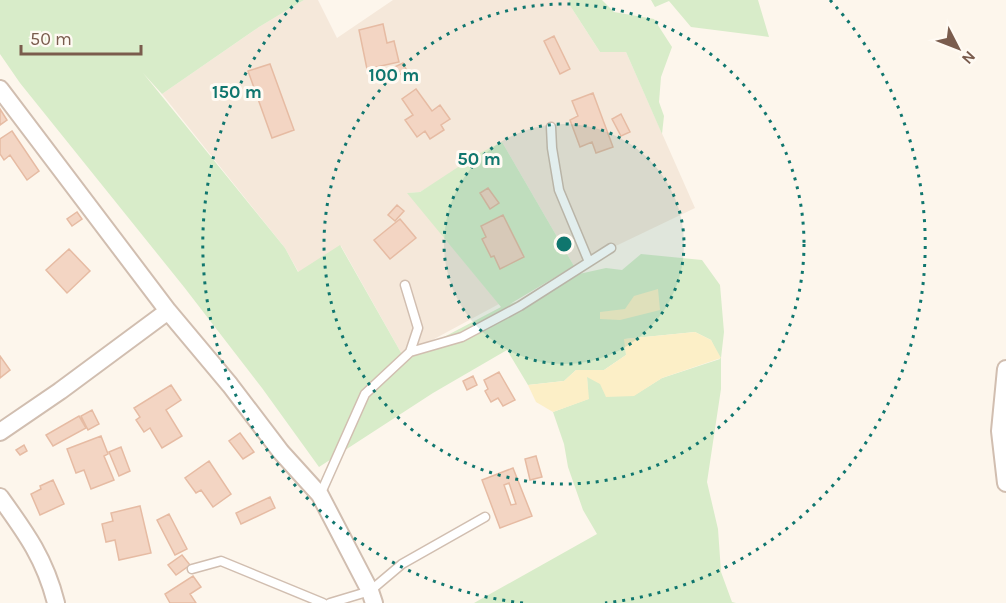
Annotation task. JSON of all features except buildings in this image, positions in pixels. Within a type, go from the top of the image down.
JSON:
[{"type":"street","points":[[0,88],[168,311],[230,385],[280,452],[320,495],[372,597]]},
{"type":"street","points":[[0,432],[168,311]]},
{"type":"street","points":[[1006,369],[1000,431],[1006,483]]},
{"type":"street","points":[[0,497],[28,535],[40,556],[56,603]]},
{"type":"lane","points":[[550,128],[559,190],[589,262]]},
{"type":"lane","points":[[320,495],[365,394],[410,352],[462,337],[520,306],[611,248]]},
{"type":"lane","points":[[405,285],[418,328],[410,352]]},
{"type":"lane","points":[[330,603],[372,597],[402,564],[485,516]]},
{"type":"lane","points":[[192,570],[220,561],[323,603]]},
{"type":"shaded area","points":[[304,0],[318,0],[337,38],[393,0],[569,0],[569,4],[600,52],[626,52],[695,208],[574,266],[502,142],[420,192],[408,193],[499,304],[410,352],[404,358],[341,246],[299,273],[285,248],[162,94],[259,27]]},
{"type":"green space","points":[[0,0],[304,0],[259,27],[162,94],[143,73],[285,248],[298,272],[340,245],[404,358],[501,307],[407,193],[420,192],[478,154],[502,142],[574,266],[510,304],[558,286],[570,276],[606,268],[622,270],[641,254],[702,260],[720,285],[724,332],[721,389],[707,482],[718,529],[721,572],[732,602],[736,603],[474,603],[597,534],[583,510],[553,412],[588,399],[587,376],[633,396],[662,378],[720,359],[711,340],[695,332],[625,339],[626,355],[604,370],[576,370],[564,381],[528,385],[507,350],[433,393],[319,467],[262,388],[184,287],[20,83],[0,54]]},
{"type":"green space","points":[[569,0],[602,0],[614,12],[654,19],[672,47],[661,77],[659,102],[664,116],[662,134],[626,52],[600,52],[569,4]]},
{"type":"green space","points":[[651,0],[758,0],[769,37],[691,27],[669,1],[655,7]]},
{"type":"sand","points":[[658,289],[660,310],[620,320],[600,319],[600,312],[625,309],[634,296]]},
{"type":"sand","points":[[695,332],[711,340],[721,358],[662,378],[634,396],[606,397],[600,384],[587,377],[589,399],[553,412],[536,402],[528,385],[564,381],[576,370],[604,370],[626,355],[624,339]]}]
